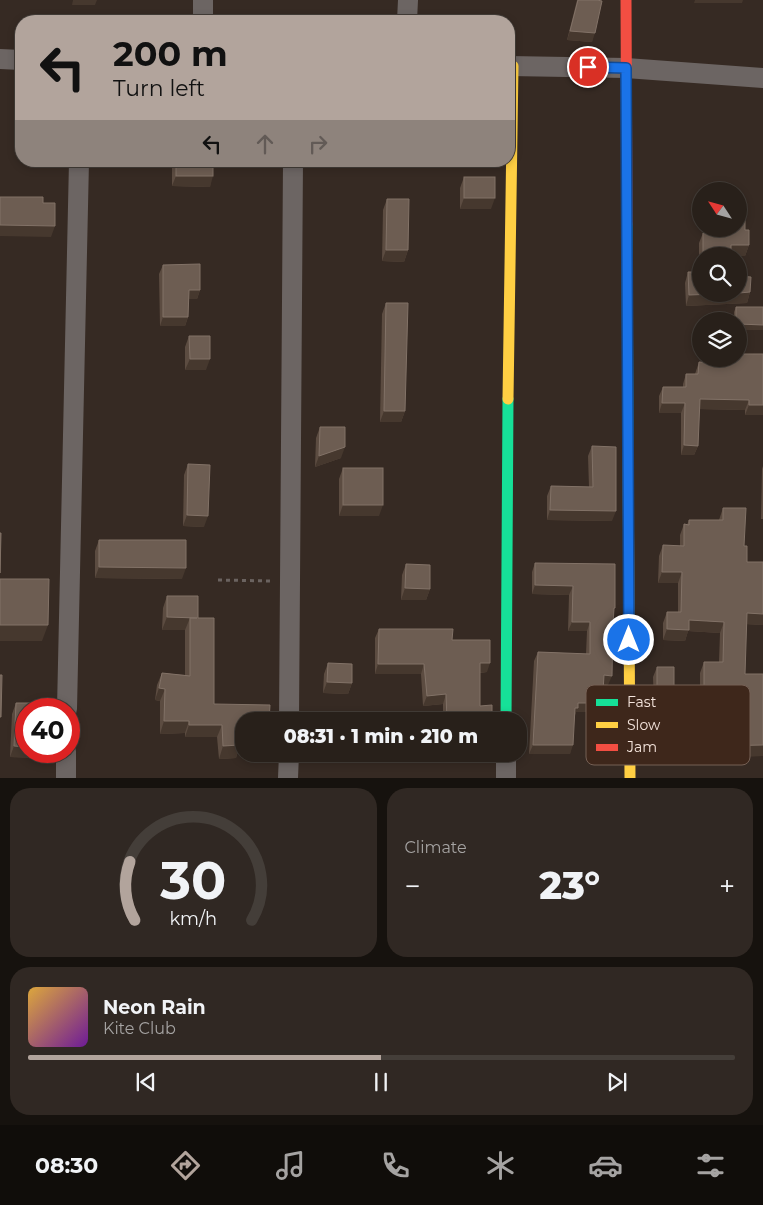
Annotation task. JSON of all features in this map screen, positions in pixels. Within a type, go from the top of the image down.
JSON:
[{"type":"street","points":[[203,0],[203,15]]},
{"type":"street","points":[[407,15],[408,0]]},
{"type":"street","points":[[626,0],[629,685]]},
{"type":"street","points":[[0,60],[15,60]]},
{"type":"street","points":[[515,66],[626,68],[763,78]]},
{"type":"street","points":[[67,698],[79,167]]},
{"type":"street","points":[[289,712],[293,167]]},
{"type":"street","points":[[506,712],[510,167]]},
{"type":"street","points":[[288,778],[289,762]]},
{"type":"street","points":[[506,762],[506,778]]},
{"type":"street","points":[[66,763],[66,778]]},
{"type":"street","points":[[630,765],[630,778]]},
{"type":"path","points":[[218,580],[291,582]]},
{"type":"building","points":[[578,0],[602,1],[595,33],[570,31]]},
{"type":"building","points":[[176,167],[213,167],[213,176],[176,176]]},
{"type":"building","points":[[464,177],[495,177],[495,198],[464,198]]},
{"type":"building","points":[[0,197],[43,197],[43,203],[55,203],[55,226],[0,225]]},
{"type":"building","points":[[387,199],[409,199],[408,250],[386,250]]},
{"type":"building","points":[[749,230],[749,245],[703,247],[703,238],[748,238]]},
{"type":"building","points":[[200,264],[200,290],[189,290],[188,317],[163,317],[163,265]]},
{"type":"building","points":[[688,272],[692,272],[692,295],[689,295]]},
{"type":"building","points":[[747,277],[751,277],[750,292],[747,292]]},
{"type":"building","points":[[386,303],[408,303],[405,411],[384,411]]},
{"type":"building","points":[[736,307],[763,307],[763,325],[747,324],[747,312],[736,312]]},
{"type":"building","points":[[189,336],[210,336],[210,359],[190,359]]},
{"type":"building","points":[[747,354],[763,354],[763,405],[749,405],[749,400],[700,399],[698,446],[684,445],[685,403],[662,403],[663,387],[686,387],[686,374],[698,374],[699,367],[747,367]]},
{"type":"building","points":[[320,427],[345,427],[345,447],[319,456]]},
{"type":"building","points":[[592,446],[616,447],[616,511],[550,510],[551,486],[593,487]]},
{"type":"building","points":[[188,464],[210,465],[208,516],[187,515]]},
{"type":"building","points":[[343,468],[383,468],[383,505],[343,505]]},
{"type":"building","points":[[723,508],[746,508],[744,546],[747,546],[747,562],[763,562],[763,614],[747,613],[745,674],[763,674],[763,745],[750,745],[750,685],[704,685],[704,662],[723,662],[724,622],[689,620],[689,630],[667,629],[667,612],[681,612],[682,572],[662,572],[663,545],[684,546],[684,524],[689,525],[689,520],[723,520]]},
{"type":"building","points":[[0,533],[1,533],[0,573]]},
{"type":"building","points":[[99,540],[186,540],[186,568],[99,567]]},
{"type":"building","points":[[535,563],[615,564],[612,676],[604,675],[603,685],[586,685],[586,703],[578,703],[578,708],[575,708],[573,745],[533,745],[538,652],[590,654],[590,622],[572,622],[573,586],[535,585]]},
{"type":"building","points":[[406,564],[430,565],[430,589],[405,588]]},
{"type":"building","points":[[0,579],[49,579],[48,625],[0,625]]},
{"type":"building","points":[[167,596],[198,596],[198,618],[214,618],[214,704],[270,705],[270,712],[235,712],[235,745],[223,746],[222,725],[189,725],[189,721],[164,721],[165,689],[159,688],[162,673],[190,676],[190,618],[197,618],[167,617]]},
{"type":"building","points":[[379,629],[453,629],[452,640],[490,640],[490,663],[480,663],[480,706],[492,705],[492,712],[447,712],[446,694],[427,696],[424,664],[378,664]]},
{"type":"building","points":[[328,663],[352,664],[352,683],[327,682]]},
{"type":"building","points":[[657,667],[674,667],[674,685],[657,685]]},
{"type":"building","points":[[0,675],[2,675],[1,717],[0,717]]},
{"type":"traffic: fast","points":[[627,224],[628,447]]},
{"type":"traffic: fast","points":[[506,712],[508,399]]},
{"type":"traffic: slow","points":[[508,399],[511,167]]},
{"type":"traffic: slow","points":[[628,447],[629,685]]},
{"type":"traffic: slow","points":[[630,765],[630,778]]},
{"type":"traffic: jam","points":[[626,0],[627,224]]},
{"type":"route","points":[[588,67],[626,68],[629,640]]}]
